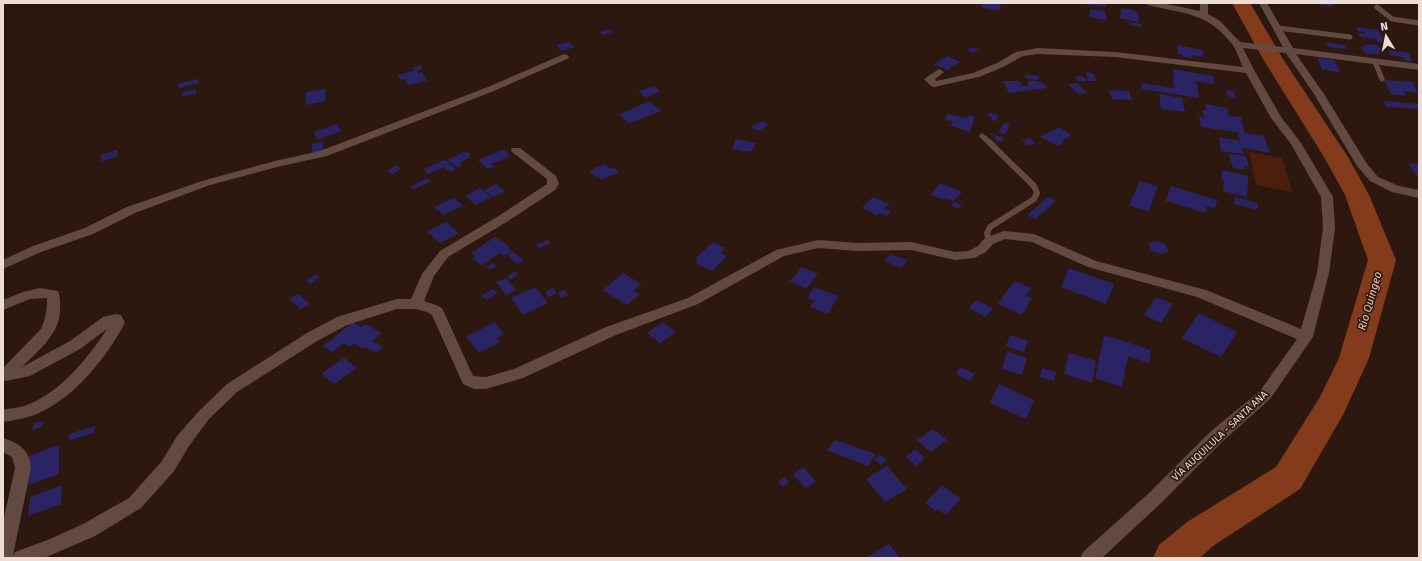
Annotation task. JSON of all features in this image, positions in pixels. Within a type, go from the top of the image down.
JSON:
[{"type":"street","points":[[1151,3],[1204,15],[1204,3]]},
{"type":"street","points":[[1263,3],[1272,21],[1278,28],[1287,51],[1319,94],[1363,166],[1370,174],[1383,184],[1396,190],[1419,194]]},
{"type":"street","name":"VÍA AUQUILULA - SANTA ANA","points":[[1089,558],[1154,499],[1216,437],[1265,395],[1306,337],[1323,273],[1329,228],[1327,197],[1307,160],[1296,143],[1276,118],[1249,70],[1243,45],[1217,23],[1204,15]]},
{"type":"street","points":[[1243,45],[1419,67]]},
{"type":"street","points":[[939,72],[929,79],[934,84],[956,82],[971,77],[1001,64],[1016,54],[1051,51],[1105,52],[1204,66],[1249,70]]},
{"type":"street","points":[[3,265],[37,249],[90,231],[131,210],[206,183],[275,164],[323,154],[491,89],[564,57]]},
{"type":"street","points":[[416,304],[428,274],[444,254],[551,188],[553,184],[552,178],[516,150]]},
{"type":"street","points":[[21,558],[54,546],[89,530],[135,503],[168,466],[183,442],[204,415],[232,388],[312,337],[342,321],[387,306],[416,304],[431,308],[437,312],[463,373],[468,380],[474,383],[486,383],[518,374],[611,331],[693,301],[764,261],[793,249],[818,244],[911,246],[955,256],[970,255],[982,249],[989,241],[1004,234],[1034,238],[1092,264],[1201,293],[1306,337]]},
{"type":"street","points":[[3,305],[45,291],[53,294],[54,304],[52,321],[44,336],[6,375],[25,372],[75,345],[108,321],[116,319],[118,323],[110,336],[74,381],[60,393],[46,403],[31,410],[3,416]]},
{"type":"street","points":[[3,445],[17,450],[23,460],[23,468],[4,558]]},
{"type":"lane","points":[[1377,7],[1392,19],[1419,23]]},
{"type":"lane","points":[[1278,28],[1350,37]]},
{"type":"lane","points":[[1375,62],[1382,79]]},
{"type":"lane","points":[[982,136],[1034,186],[1038,194],[1034,199],[990,227],[987,233],[989,241]]},
{"type":"shaded area","points":[[1249,152],[1282,158],[1292,192],[1256,185]]},
{"type":"building","points":[[982,3],[1001,3],[999,11],[981,7]]},
{"type":"building","points":[[1087,3],[1106,3],[1106,7],[1087,5]]},
{"type":"building","points":[[1319,3],[1332,3],[1333,7],[1320,5]]},
{"type":"building","points":[[1121,8],[1134,10],[1134,12],[1139,13],[1138,22],[1120,18]]},
{"type":"building","points":[[1090,9],[1105,11],[1107,20],[1089,17]]},
{"type":"building","points":[[1129,22],[1141,24],[1141,27],[1130,25]]},
{"type":"building","points":[[1356,27],[1378,30],[1384,40],[1389,41],[1391,44],[1377,42],[1376,39],[1360,37],[1358,33],[1366,34],[1365,32],[1358,31]]},
{"type":"building","points":[[609,29],[613,32],[603,35],[599,32]]},
{"type":"building","points":[[569,42],[575,47],[562,51],[556,45]]},
{"type":"building","points":[[1325,42],[1344,45],[1347,49],[1328,47]]},
{"type":"building","points":[[1364,44],[1378,45],[1384,55],[1365,53],[1360,46],[1366,47]]},
{"type":"building","points":[[1177,45],[1203,50],[1204,57],[1192,55],[1193,58],[1183,57],[1183,55],[1178,54]]},
{"type":"building","points":[[972,47],[979,50],[973,53],[966,50]]},
{"type":"building","points":[[1388,50],[1409,53],[1412,62],[1405,61],[1402,57],[1390,55]]},
{"type":"building","points":[[947,56],[960,62],[947,70],[934,64]]},
{"type":"building","points":[[1317,58],[1334,60],[1341,73],[1322,69]]},
{"type":"building","points":[[421,65],[423,69],[416,71],[418,73],[422,72],[427,81],[408,85],[405,79],[401,80],[398,75],[414,71],[412,68]]},
{"type":"building","points":[[1173,69],[1213,76],[1214,84],[1196,81],[1199,98],[1142,89],[1142,83],[1174,88]]},
{"type":"building","points":[[1086,72],[1093,73],[1096,81],[1088,81]]},
{"type":"building","points":[[1037,75],[1040,78],[1034,80],[1026,78],[1025,76]]},
{"type":"building","points":[[1083,76],[1087,81],[1079,81],[1075,77]]},
{"type":"building","points":[[197,79],[199,83],[179,88],[177,84]]},
{"type":"building","points":[[1384,80],[1412,82],[1418,93],[1403,91],[1406,96],[1391,94]]},
{"type":"building","points":[[1003,81],[1019,81],[1022,86],[1028,86],[1029,81],[1035,81],[1043,83],[1047,88],[1009,93]]},
{"type":"building","points":[[1077,83],[1087,93],[1078,94],[1068,84]]},
{"type":"building","points":[[654,86],[660,91],[646,98],[639,91]]},
{"type":"building","points":[[195,89],[197,93],[182,97],[181,93]]},
{"type":"building","points":[[326,89],[325,101],[305,105],[306,92]]},
{"type":"building","points":[[1109,90],[1129,91],[1132,100],[1112,99]]},
{"type":"building","points":[[1226,90],[1234,91],[1236,98],[1227,96]]},
{"type":"building","points":[[1159,94],[1182,98],[1185,112],[1161,109]]},
{"type":"building","points":[[649,101],[662,111],[629,123],[619,115]]},
{"type":"building","points":[[1383,101],[1419,104],[1419,109],[1387,107]]},
{"type":"building","points":[[1205,104],[1227,108],[1229,116],[1241,117],[1245,133],[1264,136],[1270,153],[1242,148],[1244,154],[1221,151],[1219,137],[1240,141],[1238,132],[1201,127],[1199,116],[1204,117],[1202,110],[1206,111]]},
{"type":"building","points":[[989,113],[998,115],[996,121],[991,120],[992,117],[988,116]]},
{"type":"building","points":[[947,114],[967,118],[968,115],[975,117],[970,132],[951,126],[953,121],[945,120]]},
{"type":"building","points":[[763,121],[769,125],[758,131],[751,127]]},
{"type":"building","points":[[1004,123],[1010,124],[1005,134],[998,133]]},
{"type":"building","points":[[337,124],[342,131],[318,139],[313,132]]},
{"type":"building","points":[[1059,127],[1072,135],[1061,141],[1064,142],[1058,146],[1040,137]]},
{"type":"building","points":[[990,133],[1004,138],[1002,142],[994,140],[995,136],[990,135]]},
{"type":"building","points":[[1030,138],[1036,144],[1027,145],[1022,140]]},
{"type":"building","points":[[736,139],[756,143],[751,152],[732,149]]},
{"type":"building","points":[[323,142],[323,151],[312,153],[312,144]]},
{"type":"building","points":[[504,149],[511,156],[491,164],[494,167],[488,169],[478,160]]},
{"type":"building","points":[[117,150],[118,156],[101,162],[101,155]]},
{"type":"building","points":[[466,151],[471,154],[468,156],[470,157],[460,163],[462,165],[456,167],[447,160]]},
{"type":"building","points":[[1229,154],[1246,156],[1249,167],[1244,166],[1245,170],[1233,168]]},
{"type":"building","points":[[445,160],[456,169],[450,172],[444,167],[428,174],[424,169]]},
{"type":"building","points":[[1408,163],[1419,164],[1419,176],[1417,176]]},
{"type":"building","points":[[604,164],[619,172],[602,180],[589,171]]},
{"type":"building","points":[[396,165],[402,168],[393,174],[387,171]]},
{"type":"building","points":[[1222,170],[1248,176],[1247,197],[1223,191],[1224,181],[1222,180]]},
{"type":"building","points":[[426,178],[431,181],[413,190],[410,187]]},
{"type":"building","points":[[1140,181],[1158,187],[1148,212],[1129,205]]},
{"type":"building","points":[[941,183],[962,192],[953,201],[943,198],[941,199],[930,194]]},
{"type":"building","points":[[496,184],[505,191],[493,197],[484,190]]},
{"type":"building","points":[[1171,186],[1217,200],[1215,209],[1207,206],[1205,213],[1166,201]]},
{"type":"building","points":[[480,188],[491,197],[476,205],[465,196]]},
{"type":"building","points":[[873,197],[889,204],[884,208],[891,211],[887,216],[880,213],[877,215],[862,208]]},
{"type":"building","points":[[1048,197],[1056,201],[1035,219],[1027,215]]},
{"type":"building","points":[[1235,197],[1258,203],[1257,210],[1234,204]]},
{"type":"building","points":[[454,198],[463,206],[443,215],[434,207]]},
{"type":"building","points":[[955,202],[962,205],[958,209],[951,205]]},
{"type":"building","points":[[446,222],[459,233],[440,243],[427,232]]},
{"type":"building","points":[[495,237],[510,247],[508,248],[512,251],[504,256],[500,253],[482,265],[472,259],[476,256],[471,253]]},
{"type":"building","points":[[548,240],[551,243],[540,248],[536,245]]},
{"type":"building","points":[[1155,241],[1165,244],[1168,248],[1168,252],[1160,254],[1151,250],[1148,244]]},
{"type":"building","points":[[713,242],[725,248],[720,253],[727,256],[712,271],[695,263],[698,260],[695,259]]},
{"type":"building","points":[[513,252],[524,260],[517,264],[507,255]]},
{"type":"building","points":[[890,254],[907,260],[902,268],[884,261]]},
{"type":"building","points":[[493,263],[497,266],[490,270],[486,267]]},
{"type":"building","points":[[802,267],[818,274],[806,289],[790,281]]},
{"type":"building","points":[[1069,268],[1114,284],[1106,304],[1061,287]]},
{"type":"building","points":[[515,271],[519,274],[511,280],[507,277]]},
{"type":"building","points":[[623,273],[641,284],[633,291],[640,294],[627,305],[603,290]]},
{"type":"building","points":[[315,274],[320,277],[311,284],[306,281]]},
{"type":"building","points":[[506,278],[516,290],[506,295],[496,282]]},
{"type":"building","points":[[1014,281],[1031,288],[1026,296],[1032,298],[1022,315],[998,304]]},
{"type":"building","points":[[535,287],[548,303],[523,315],[511,298]]},
{"type":"building","points":[[814,287],[838,296],[828,314],[810,307],[814,301],[807,298]]},
{"type":"building","points":[[553,288],[557,293],[549,297],[545,292]]},
{"type":"building","points":[[493,289],[498,293],[487,300],[481,296]]},
{"type":"building","points":[[564,290],[568,295],[561,298],[558,292]]},
{"type":"building","points":[[298,294],[310,304],[301,309],[289,299]]},
{"type":"building","points":[[1156,297],[1173,304],[1161,323],[1144,315]]},
{"type":"building","points":[[976,300],[993,308],[986,317],[969,308]]},
{"type":"building","points":[[1199,313],[1237,332],[1221,357],[1182,338]]},
{"type":"building","points":[[353,322],[361,327],[366,324],[382,333],[372,341],[383,347],[376,353],[365,347],[363,349],[354,343],[350,347],[343,343],[333,352],[323,346]]},
{"type":"building","points":[[495,322],[504,334],[496,338],[500,342],[479,353],[466,337]]},
{"type":"building","points":[[663,322],[676,332],[660,343],[647,333]]},
{"type":"building","points":[[1010,335],[1028,341],[1024,352],[1006,346]]},
{"type":"building","points":[[1104,335],[1151,350],[1149,363],[1128,356],[1122,387],[1095,378]]},
{"type":"building","points":[[1007,351],[1027,358],[1022,375],[1002,369]]},
{"type":"building","points":[[1069,353],[1096,361],[1092,383],[1064,374]]},
{"type":"building","points":[[344,358],[357,368],[334,384],[321,374]]},
{"type":"building","points":[[960,367],[975,374],[970,381],[956,374]]},
{"type":"building","points":[[1042,368],[1056,372],[1054,381],[1040,377]]},
{"type":"building","points":[[999,384],[1034,400],[1026,419],[990,403]]},
{"type":"building","points":[[44,421],[42,427],[32,430],[34,423]]},
{"type":"building","points":[[95,426],[94,433],[68,441],[69,434]]},
{"type":"building","points":[[933,429],[947,440],[930,452],[917,440]]},
{"type":"building","points":[[835,440],[876,454],[868,466],[826,450]]},
{"type":"building","points":[[59,445],[59,474],[28,485],[29,456]]},
{"type":"building","points":[[915,449],[925,458],[916,466],[906,457]]},
{"type":"building","points":[[880,455],[887,460],[881,465],[874,459]]},
{"type":"building","points":[[887,466],[907,489],[885,502],[866,479]]},
{"type":"building","points":[[803,467],[816,481],[806,488],[793,475]]},
{"type":"building","points":[[784,477],[789,482],[783,487],[778,482]]},
{"type":"building","points":[[62,485],[61,504],[28,516],[30,497]]},
{"type":"building","points":[[942,485],[961,499],[946,515],[937,509],[935,511],[925,503]]},
{"type":"building","points":[[889,544],[900,558],[866,558]]},
{"type":"waterway","name":"Río Quingeo","points":[[1172,558],[1200,534],[1288,478],[1333,404],[1354,358],[1382,260],[1357,195],[1336,157],[1273,59],[1241,3]]}]
